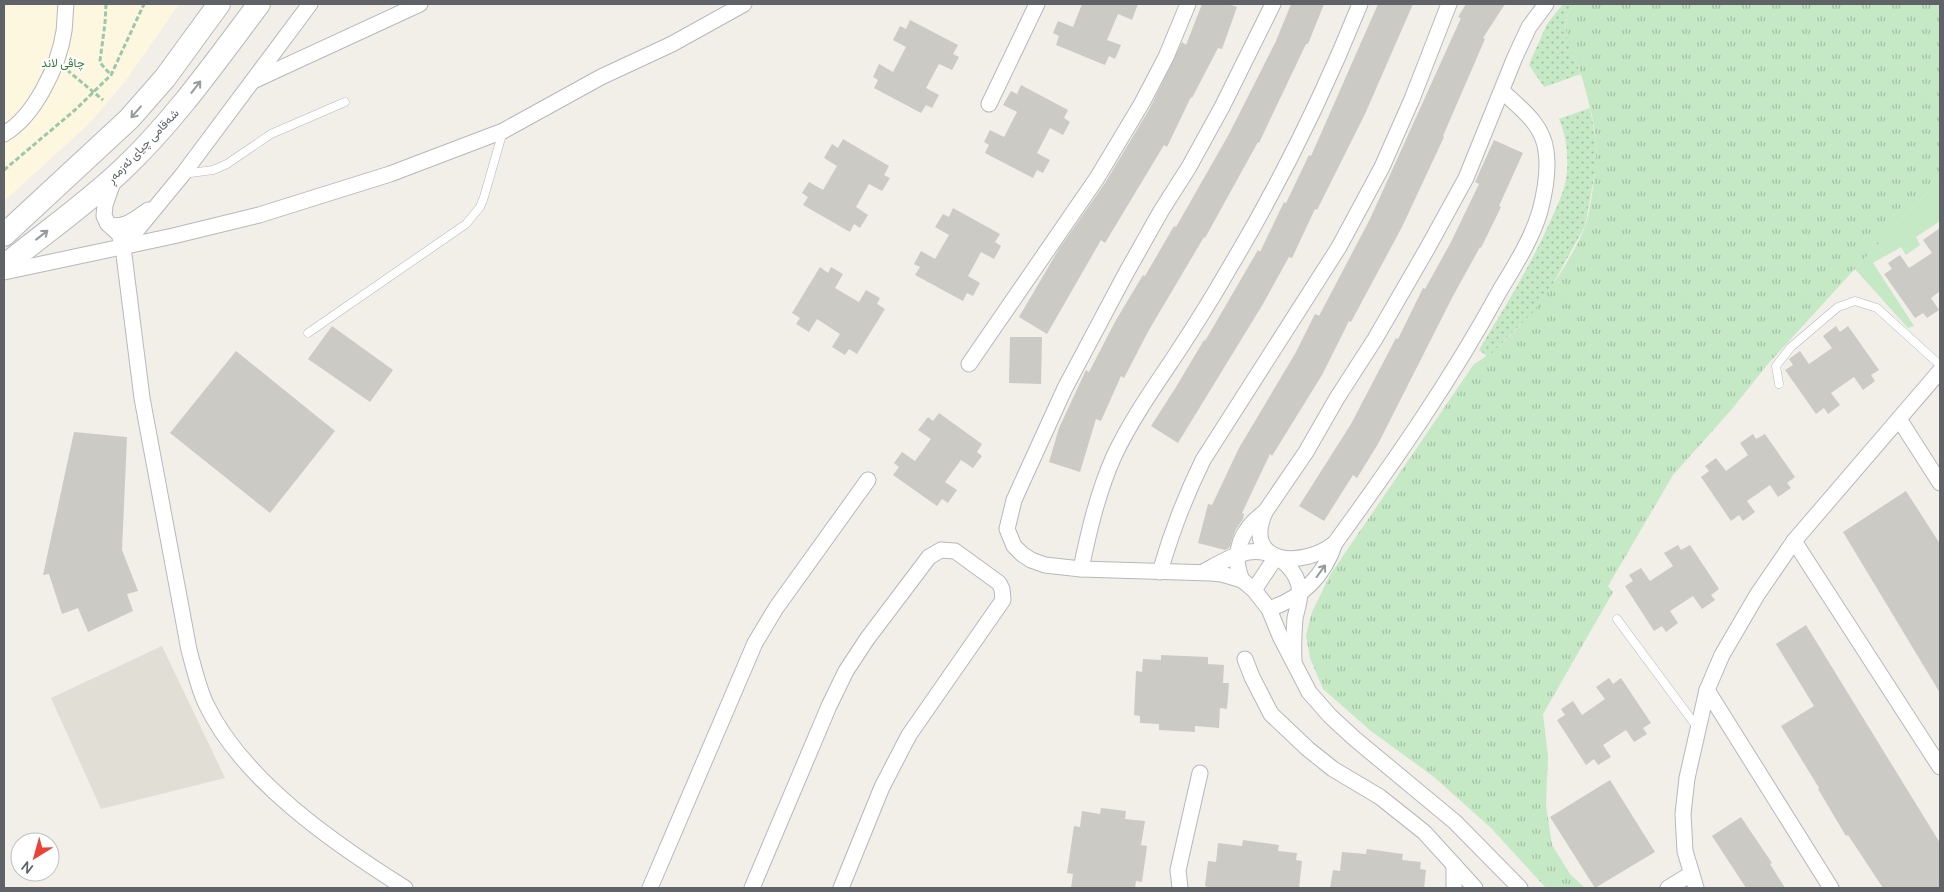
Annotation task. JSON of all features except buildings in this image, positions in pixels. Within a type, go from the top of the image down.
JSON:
[{"type":"main road","points":[[4,235],[130,119],[165,78],[219,4]]},
{"type":"main road","name":"شەقامی چیای ئەزمەڕ","points":[[4,266],[115,176],[160,131],[259,4]]},
{"type":"street","points":[[4,134],[30,109],[50,75],[64,32],[66,4]]},
{"type":"street","points":[[123,247],[183,174],[310,4]]},
{"type":"street","points":[[252,82],[420,4]]},
{"type":"street","points":[[4,272],[123,247],[259,215],[390,174],[504,131],[601,77],[672,44],[744,4]]},
{"type":"street","points":[[989,104],[1037,4]]},
{"type":"street","points":[[969,364],[1097,178],[1150,88],[1166,57],[1188,4]]},
{"type":"street","points":[[1248,585],[1222,574],[1081,569],[1038,562],[1022,554],[1014,546],[1007,529],[1014,500],[1065,388],[1130,267],[1212,124],[1273,4]]},
{"type":"street","points":[[1081,569],[1091,522],[1101,488],[1114,456],[1130,425],[1189,335],[1257,220],[1315,104],[1360,4]]},
{"type":"street","points":[[1160,572],[1170,534],[1203,460],[1339,247],[1382,167],[1412,99],[1449,4]]},
{"type":"street","points":[[1294,662],[1294,627],[1300,594],[1299,584],[1295,575],[1264,545],[1261,537],[1261,520],[1306,452],[1427,249],[1466,178],[1529,27],[1546,4]]},
{"type":"street","points":[[1269,609],[1300,594],[1322,570],[1336,544],[1405,447],[1479,330],[1540,213],[1545,192],[1547,168],[1544,141],[1541,132],[1530,117],[1502,91]]},
{"type":"street","points":[[115,176],[104,209],[104,218],[119,234],[123,247],[142,398],[189,650],[206,704],[217,724],[238,754],[270,787],[365,863],[405,888]]},
{"type":"street","points":[[107,223],[115,226],[125,224],[160,202]]},
{"type":"street","points":[[1668,888],[1694,881],[1685,851],[1683,814],[1686,778],[1707,690],[1722,655],[1752,604],[1794,541],[1940,371]]},
{"type":"street","points":[[1899,420],[1940,484]]},
{"type":"street","points":[[650,888],[755,643],[776,608],[868,480]]},
{"type":"street","points":[[1265,512],[1254,520],[1240,541],[1237,554],[1239,573],[1269,609],[1280,636],[1309,692],[1330,716],[1355,739],[1455,822],[1520,888]]},
{"type":"street","points":[[1794,541],[1940,767]]},
{"type":"street","points":[[1200,574],[1237,554],[1257,551],[1286,560],[1308,558],[1336,544]]},
{"type":"street","points":[[752,888],[829,706],[851,663],[929,557],[941,550],[955,550],[999,584],[1002,589],[1003,600],[925,710],[905,743],[882,787],[841,888]]},
{"type":"street","points":[[1248,585],[1276,557]]},
{"type":"street","points":[[1245,659],[1271,714],[1308,749],[1333,769],[1380,797],[1424,832],[1475,888]]},
{"type":"street","points":[[1707,690],[1831,888]]},
{"type":"street","points":[[1180,888],[1178,870],[1200,773]]},
{"type":"street","points":[[1454,865],[1454,888]]},
{"type":"lane","points":[[183,174],[213,170],[227,164],[271,134],[345,102]]},
{"type":"lane","points":[[308,333],[466,224],[480,207],[504,131]]},
{"type":"lane","points":[[1779,384],[1776,366],[1791,348],[1838,307],[1855,301],[1877,308],[1940,365]]},
{"type":"lane","points":[[1617,619],[1697,727]]},
{"type":"path","points":[[106,4],[106,23],[100,61],[102,66],[111,74]]},
{"type":"path","points":[[4,170],[75,110],[111,74],[144,4]]},
{"type":"path","points":[[56,60],[103,100]]},
{"type":"shaded area","name":"چاڤی لاند","points":[[4,4],[179,4],[127,79],[90,123],[4,201]]},
{"type":"shaded area","points":[[162,646],[225,778],[101,809],[51,698]]},
{"type":"green space","points":[[1563,4],[1576,4],[1566,19],[1566,28],[1570,48],[1581,74],[1544,87],[1529,65],[1547,24]]},
{"type":"green space","points":[[1576,4],[1940,4],[1940,179],[1767,365],[1732,409],[1673,475],[1608,586],[1613,592],[1543,714],[1548,756],[1546,805],[1552,845],[1570,874],[1585,888],[1546,888],[1491,828],[1434,777],[1371,731],[1323,689],[1310,658],[1306,635],[1312,612],[1330,575],[1474,364],[1507,339],[1538,304],[1566,264],[1585,227],[1592,197],[1596,141],[1588,99],[1567,37],[1567,16]]},
{"type":"green space","points":[[1590,108],[1596,141],[1596,167],[1585,226],[1549,291],[1535,310],[1488,357],[1479,350],[1534,255],[1563,190],[1567,172],[1567,156],[1566,141],[1559,119]]},
{"type":"green space","points":[[1940,179],[1940,221],[1916,237],[1920,245],[1906,255],[1901,247],[1873,263],[1914,326],[1908,328],[1855,269]]}]
